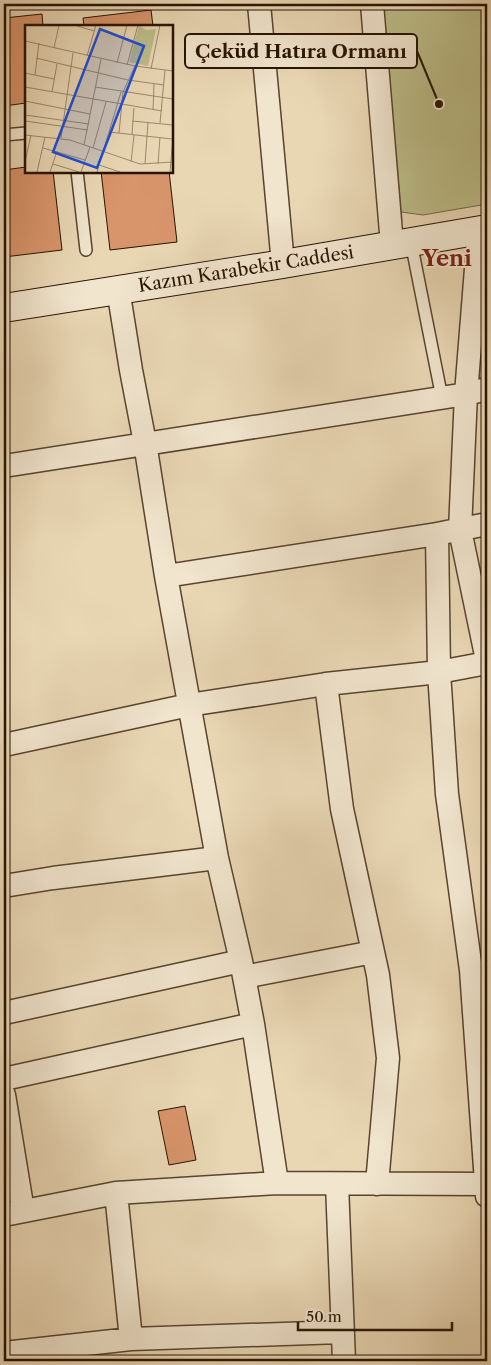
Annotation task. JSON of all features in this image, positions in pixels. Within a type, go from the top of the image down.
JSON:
[{"type":"street","points":[[259,4],[283,264]]},
{"type":"street","points":[[372,4],[402,243]]},
{"type":"street","points":[[4,745],[189,705],[326,684],[439,672],[487,662],[460,530],[477,392],[483,230]]},
{"type":"street","name":"Kazım Karabekir Caddesi","points":[[4,308],[483,230]]},
{"type":"street","points":[[118,289],[131,370],[146,443],[166,576],[217,858],[253,1024],[277,1182]]},
{"type":"street","points":[[4,466],[477,392]]},
{"type":"street","points":[[166,576],[437,534],[487,524]]},
{"type":"street","points":[[4,1095],[13,1213],[116,1193],[277,1182],[487,1188],[479,968],[447,794],[439,672],[437,534]]},
{"type":"street","points":[[326,684],[342,809],[378,975],[388,1058],[377,1184]]},
{"type":"street","points":[[4,886],[217,858]]},
{"type":"street","points":[[4,1014],[242,969],[373,952]]},
{"type":"street","points":[[4,1079],[253,1024]]},
{"type":"street","points":[[337,1184],[344,1361]]},
{"type":"street","points":[[116,1193],[131,1339]]},
{"type":"street","points":[[4,1353],[35,1355],[131,1339],[342,1332]]},
{"type":"lane","points":[[4,135],[25,133]]},
{"type":"lane","points":[[77,172],[86,250]]},
{"type":"lane","points":[[402,243],[442,398]]},
{"type":"green space","points":[[382,4],[487,4],[487,204],[423,215],[401,212]]},
{"type":"building","points":[[151,10],[153,25],[84,25],[83,18]]},
{"type":"building","points":[[42,14],[43,25],[25,25],[25,103],[4,106],[4,18]]},
{"type":"building","points":[[25,167],[25,172],[53,172],[62,250],[4,257],[4,170]]},
{"type":"building","points":[[101,172],[169,172],[177,242],[110,250]]},
{"type":"building","points":[[185,1106],[196,1160],[169,1165],[158,1111]]},
{"type":"place","name":"Çeküd Hatıra Ormanı","points":[[439,104]]},
{"type":"district","name":"Yeni","points":[[447,258]]}]
